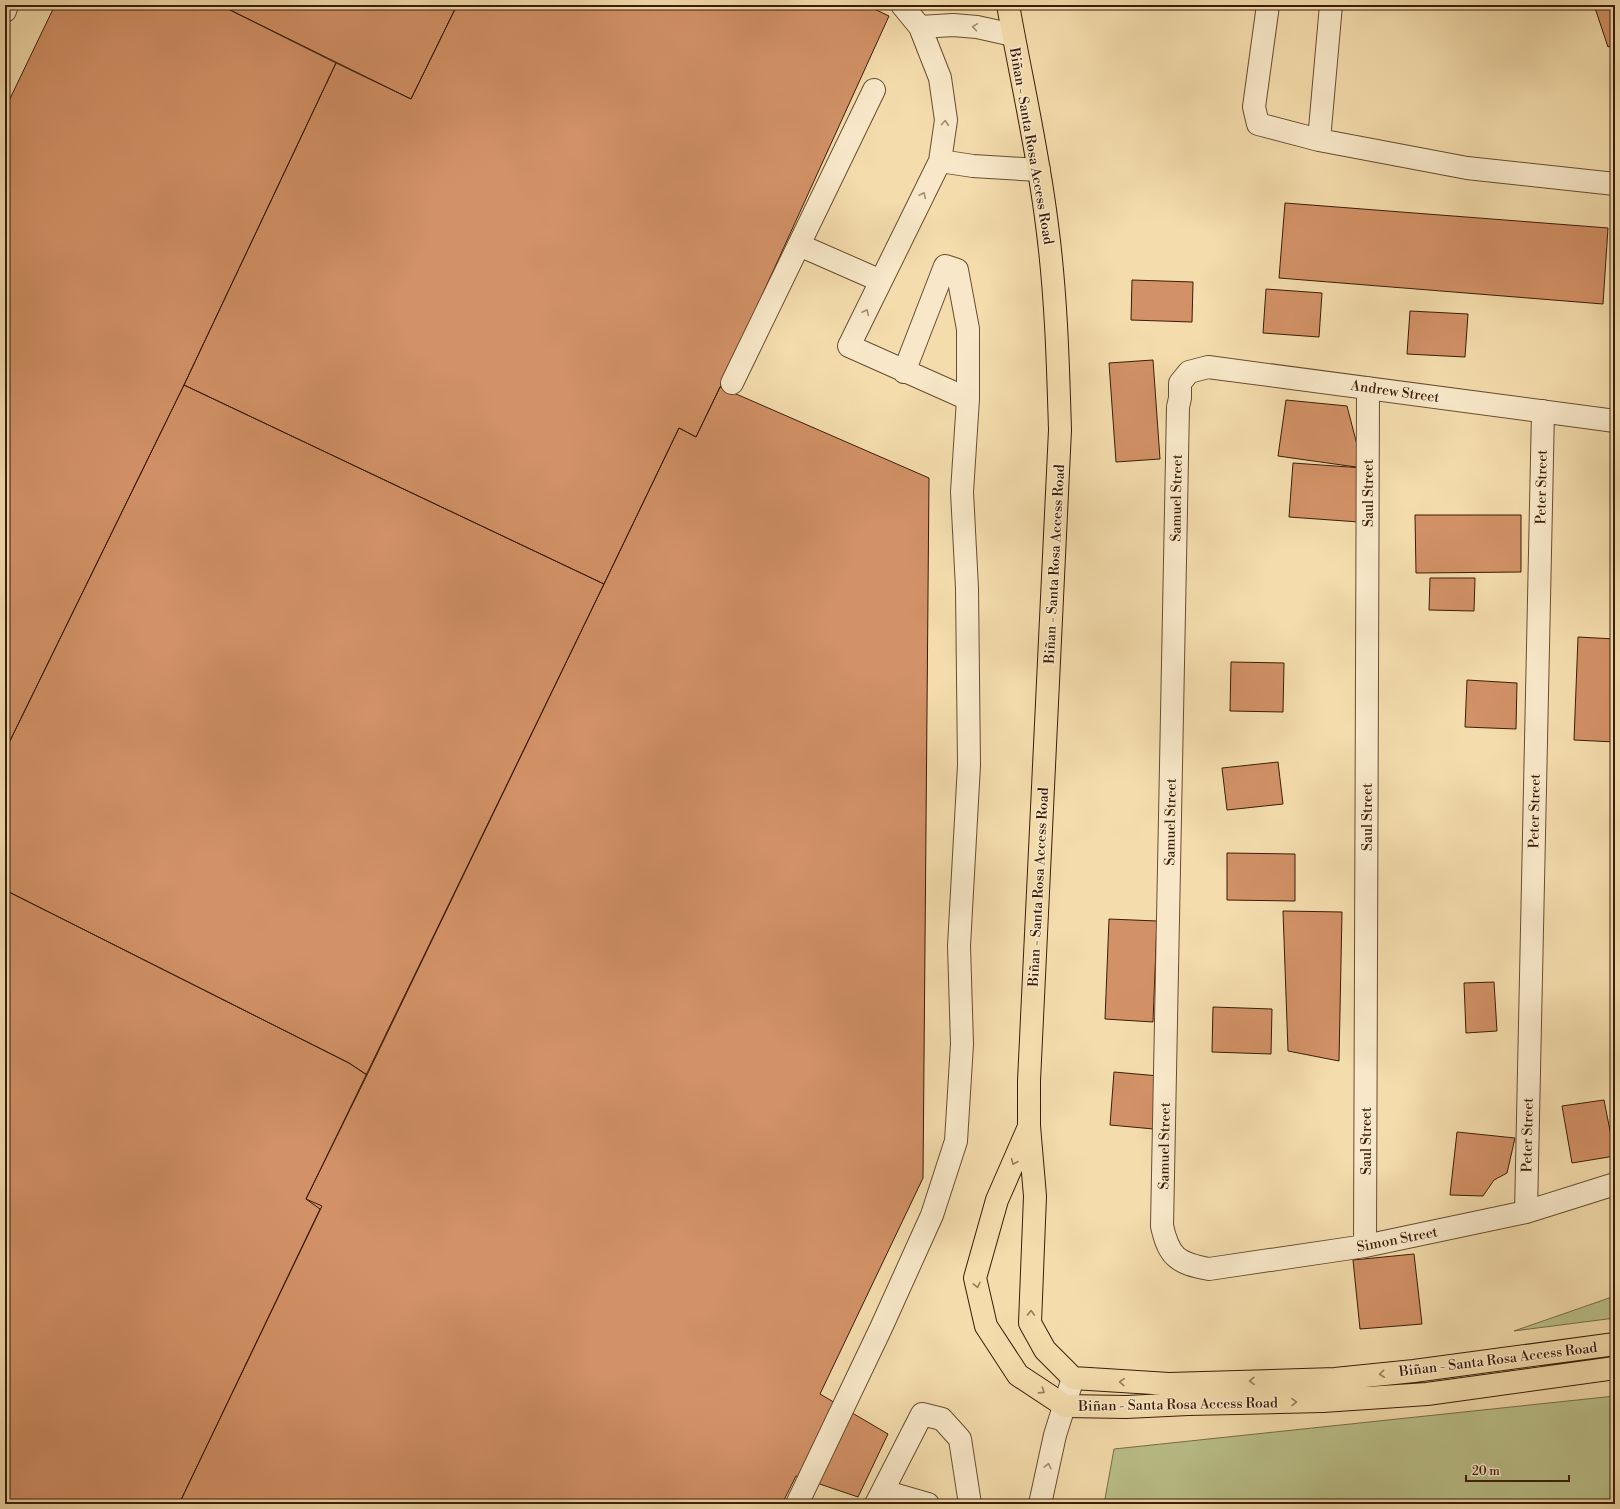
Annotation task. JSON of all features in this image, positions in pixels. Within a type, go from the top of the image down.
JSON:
[{"type":"main road","name":"Biñan - Santa Rosa Access Road","points":[[1008,5],[1039,170],[1047,225],[1057,332],[1060,430],[1028,1081],[1029,1126],[1035,1196],[1030,1323],[1045,1350],[1073,1378],[1170,1384],[1335,1379],[1414,1371],[1615,1344]]},
{"type":"main road","name":"Biñan - Santa Rosa Access Road","points":[[1029,1126],[997,1200],[975,1278],[986,1326],[1018,1375],[1065,1406],[1126,1408],[1188,1404],[1330,1401],[1427,1394],[1615,1368]]},
{"type":"street","points":[[5,11],[7,5]]},
{"type":"street","points":[[902,5],[920,27],[940,78],[946,120],[940,161],[849,346],[904,372],[968,399]]},
{"type":"street","points":[[1268,5],[1254,107],[1258,124],[1319,140],[1467,168],[1615,184]]},
{"type":"street","points":[[1319,140],[1331,5]]},
{"type":"street","points":[[920,27],[953,25],[977,27],[1013,35]]},
{"type":"street","points":[[732,383],[874,90]]},
{"type":"street","points":[[940,161],[973,166],[1039,170]]},
{"type":"street","points":[[799,245],[881,281]]},
{"type":"street","points":[[797,1504],[881,1328],[932,1215],[956,1141],[962,1044],[959,946],[970,765],[962,492],[968,399],[968,329],[957,270],[945,266],[904,372]]},
{"type":"street","name":"Andrew Street","points":[[1180,383],[1189,372],[1208,366],[1615,421]]},
{"type":"street","name":"Samuel Street","points":[[1176,1258],[1166,1242],[1162,1226],[1178,407],[1180,398],[1180,383]]},
{"type":"street","name":"Saul Street","points":[[1365,1246],[1368,388]]},
{"type":"street","name":"Peter Street","points":[[1526,1212],[1543,411]]},
{"type":"street","name":"Simon Street","points":[[1176,1258],[1190,1266],[1209,1269],[1365,1246],[1526,1212],[1615,1184]]},
{"type":"street","points":[[1040,1504],[1055,1435],[1073,1378]]},
{"type":"street","points":[[928,1504],[879,1497],[922,1414],[942,1419],[960,1438],[970,1504]]},
{"type":"green space","points":[[1615,1296],[1615,1318],[1514,1331]]},
{"type":"green space","points":[[1615,1396],[1615,1504],[1104,1504],[1114,1449]]},
{"type":"building","points":[[55,5],[220,5],[336,63],[184,385],[5,751],[5,109]]},
{"type":"building","points":[[220,5],[457,5],[411,99]]},
{"type":"building","points":[[457,5],[866,5],[889,16],[724,379],[696,437],[679,428],[604,584],[184,385],[336,63],[411,99]]},
{"type":"building","points":[[1594,5],[1615,5],[1615,44],[1608,47]]},
{"type":"building","points":[[1285,203],[1608,228],[1603,304],[1279,278]]},
{"type":"building","points":[[1132,280],[1193,282],[1192,322],[1131,320]]},
{"type":"building","points":[[1266,289],[1322,293],[1319,337],[1263,333]]},
{"type":"building","points":[[1410,311],[1468,314],[1465,357],[1407,354]]},
{"type":"building","points":[[1153,360],[1160,459],[1116,462],[1109,363]]},
{"type":"building","points":[[184,385],[604,584],[367,1075],[349,1063],[5,890],[5,751]]},
{"type":"building","points":[[720,387],[929,478],[923,1178],[820,1394],[888,1434],[858,1497],[796,1476],[782,1504],[179,1504],[320,1209],[306,1199],[679,428],[696,437]]},
{"type":"building","points":[[1286,400],[1347,406],[1363,468],[1278,456]]},
{"type":"building","points":[[1293,463],[1363,468],[1359,522],[1289,517]]},
{"type":"building","points":[[1415,515],[1521,515],[1521,572],[1416,573]]},
{"type":"building","points":[[1430,578],[1475,578],[1474,611],[1429,610]]},
{"type":"building","points":[[1578,637],[1615,639],[1615,742],[1574,740]]},
{"type":"building","points":[[1231,662],[1284,663],[1283,712],[1230,711]]},
{"type":"building","points":[[1467,680],[1517,683],[1516,729],[1465,727]]},
{"type":"building","points":[[1278,762],[1283,804],[1227,810],[1222,768]]},
{"type":"building","points":[[1227,853],[1295,854],[1295,901],[1227,900]]},
{"type":"building","points":[[5,890],[349,1063],[367,1075],[306,1199],[322,1206],[179,1504],[5,1504]]},
{"type":"building","points":[[1283,911],[1342,912],[1339,1061],[1288,1051]]},
{"type":"building","points":[[1109,919],[1157,921],[1153,1022],[1105,1019]]},
{"type":"building","points":[[1494,982],[1497,1031],[1466,1033],[1464,983]]},
{"type":"building","points":[[1213,1007],[1272,1009],[1271,1054],[1212,1052]]},
{"type":"building","points":[[1114,1072],[1159,1076],[1154,1129],[1110,1125]]},
{"type":"building","points":[[1604,1100],[1615,1156],[1572,1163],[1562,1106]]},
{"type":"building","points":[[1457,1132],[1515,1138],[1507,1173],[1494,1180],[1483,1196],[1450,1195]]},
{"type":"building","points":[[1414,1254],[1422,1324],[1360,1329],[1353,1260]]}]
